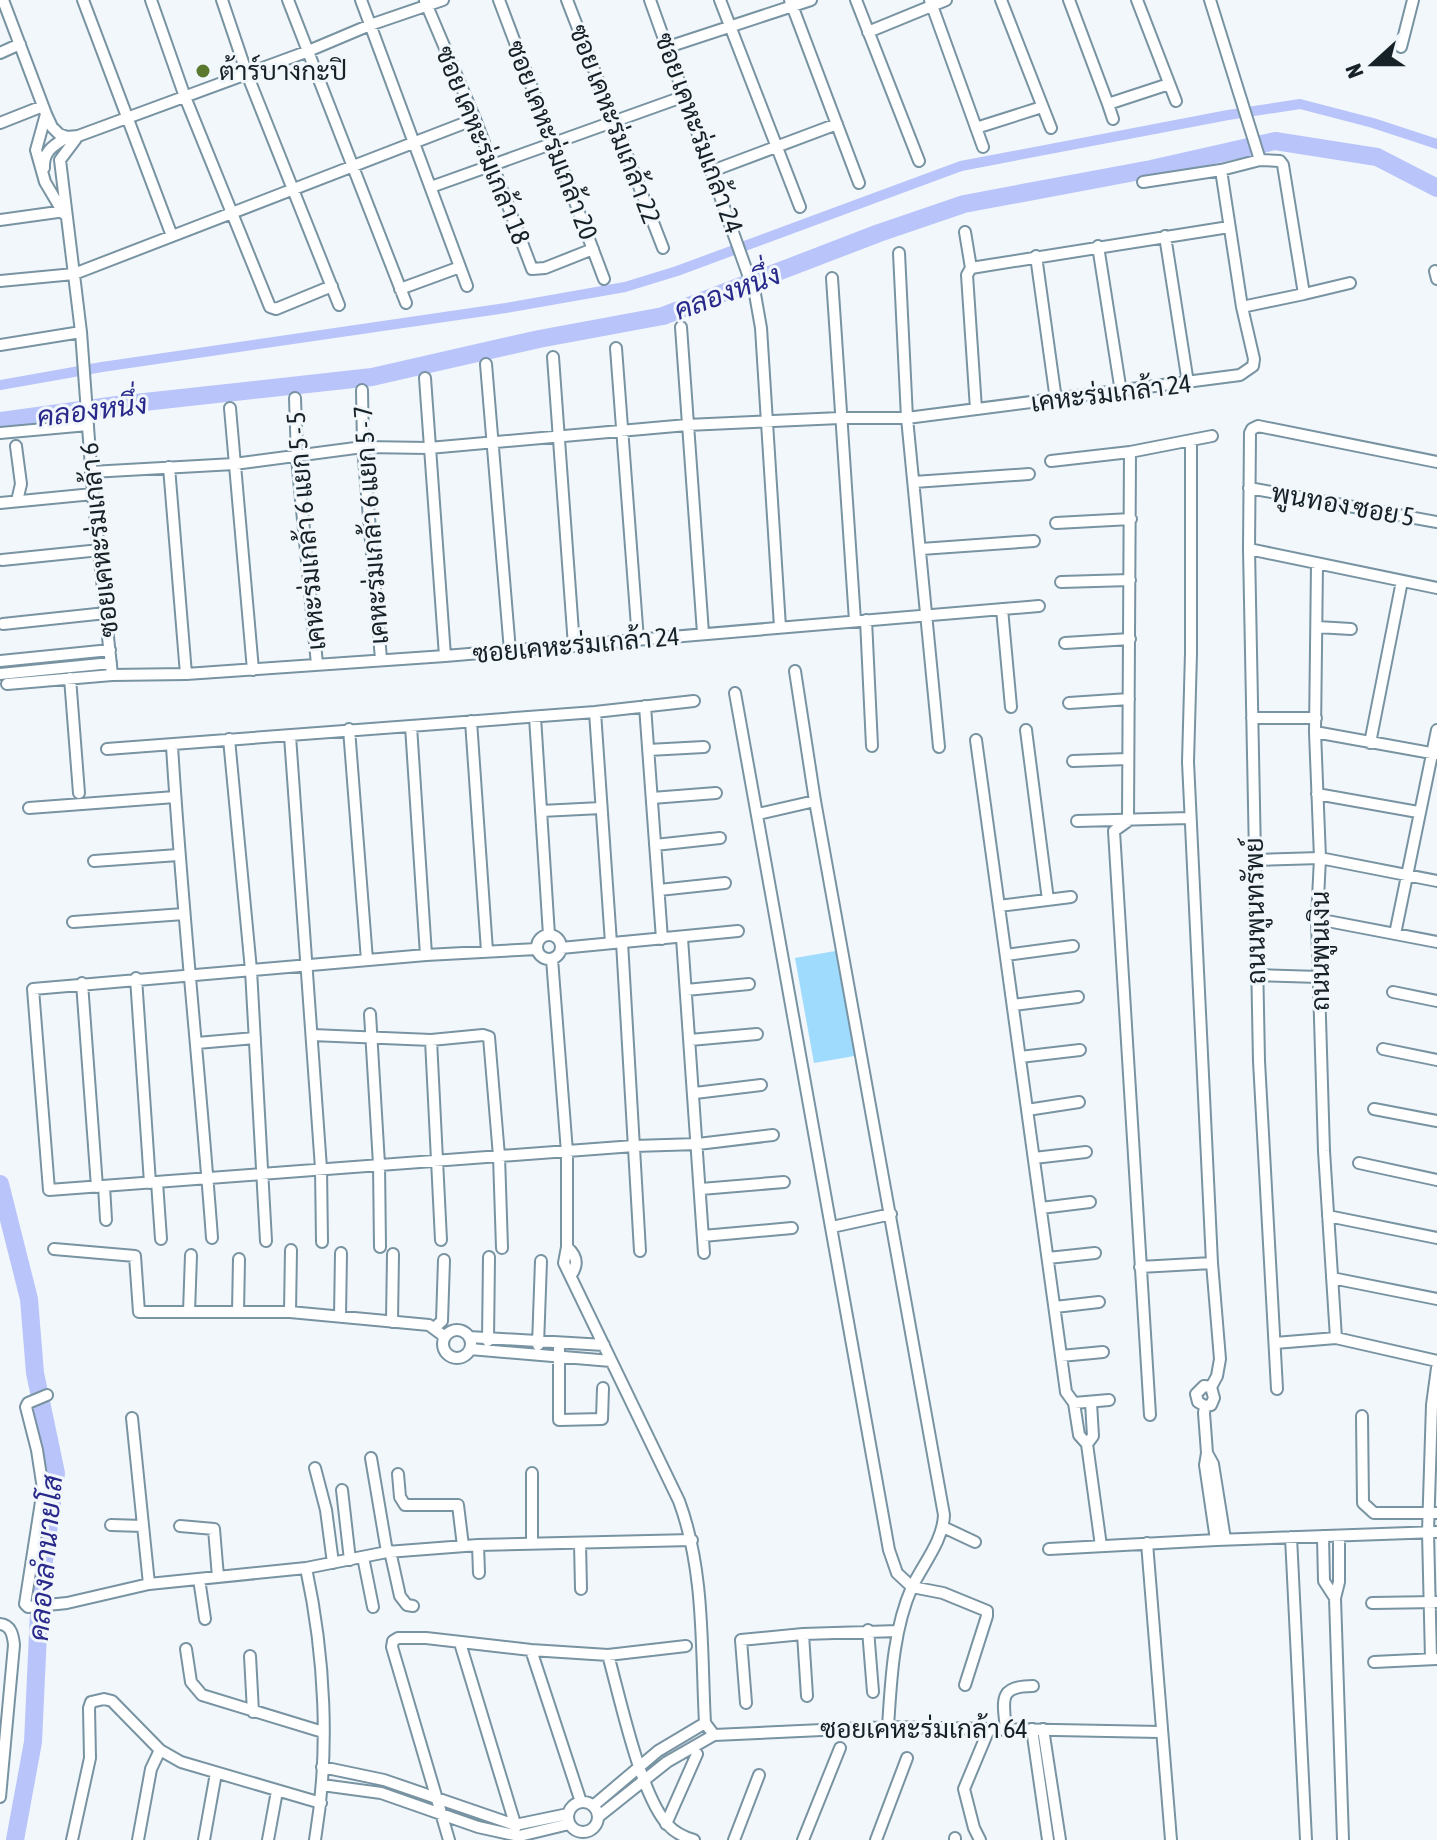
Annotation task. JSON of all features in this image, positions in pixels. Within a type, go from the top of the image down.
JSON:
[{"type":"street","points":[[3,0],[52,127],[72,136]]},
{"type":"street","points":[[83,0],[172,236]]},
{"type":"street","points":[[151,0],[185,97],[271,308],[276,309],[332,286]]},
{"type":"street","points":[[222,0],[247,74],[339,305]]},
{"type":"street","points":[[288,0],[406,303]]},
{"type":"street","points":[[361,0],[467,286]]},
{"type":"street","points":[[45,182],[45,155],[72,136],[306,52],[426,3],[443,0]]},
{"type":"street","name":"ซอย เคหะร่มเกล้า 20","points":[[499,0],[604,279]]},
{"type":"street","name":"ซอย เคหะร่มเกล้า 22","points":[[567,0],[663,248]]},
{"type":"street","name":"ซอย เคหะร่มเกล้า 24","points":[[650,0],[755,294],[761,328],[780,627]]},
{"type":"street","points":[[720,0],[800,207]]},
{"type":"street","points":[[668,47],[791,3],[811,0]]},
{"type":"street","points":[[856,0],[919,161]]},
{"type":"street","points":[[868,32],[931,3],[946,0]]},
{"type":"street","points":[[1001,0],[1051,128]]},
{"type":"street","points":[[1069,0],[1113,119]]},
{"type":"street","points":[[1137,0],[1176,101]]},
{"type":"street","points":[[1210,0],[1260,159]]},
{"type":"street","points":[[1401,47],[1413,0]]},
{"type":"street","name":"ซอย เคหะร่มเกล้า 18","points":[[426,3],[475,119],[532,269],[545,268],[593,249]]},
{"type":"street","points":[[791,3],[859,183]]},
{"type":"street","points":[[931,3],[983,147]]},
{"type":"street","points":[[0,53],[20,44]]},
{"type":"street","points":[[1108,104],[1169,84]]},
{"type":"street","points":[[431,187],[685,96]]},
{"type":"street","points":[[976,128],[1042,107]]},
{"type":"street","points":[[0,123],[45,110]]},
{"type":"street","name":"ซอยเคหะร่มเกล้า 6","points":[[45,110],[36,150],[45,182],[64,212]]},
{"type":"street","points":[[0,281],[74,274],[475,119]]},
{"type":"street","points":[[712,171],[837,124]]},
{"type":"street","name":"ซอยเคหะร่มเกล้า 6","points":[[72,136],[60,160],[81,332],[93,494],[112,669]]},
{"type":"street","points":[[1143,182],[1221,170],[1260,159],[1277,159],[1283,165],[1304,294]]},
{"type":"street","name":"เคหะร่มเกล้า 24","points":[[91,472],[234,464],[363,447],[429,448],[687,425],[907,418],[1240,375],[1253,366],[1254,359],[1242,307],[1221,170]]},
{"type":"street","points":[[0,220],[64,212]]},
{"type":"street","points":[[971,268],[1229,227]]},
{"type":"street","points":[[965,232],[971,268],[967,275],[976,409]]},
{"type":"street","points":[[1165,236],[1188,383]]},
{"type":"street","points":[[1098,246],[1121,392]]},
{"type":"street","points":[[899,253],[907,418],[939,747]]},
{"type":"street","points":[[1036,256],[1056,400]]},
{"type":"street","points":[[400,289],[460,267]]},
{"type":"street","points":[[832,278],[840,418],[872,746]]},
{"type":"street","points":[[1242,307],[1350,283]]},
{"type":"street","points":[[681,327],[703,633]]},
{"type":"street","points":[[0,345],[81,332]]},
{"type":"street","points":[[616,348],[638,640]]},
{"type":"street","points":[[553,357],[574,646]]},
{"type":"street","points":[[486,364],[510,651]]},
{"type":"street","points":[[425,378],[445,656]]},
{"type":"street","name":"เคหะร่มเกล้า 6 แยก 5 - 7","points":[[362,390],[363,447],[381,659]]},
{"type":"street","name":"เคหะร่มเกล้า 6 แยก 5 - 5","points":[[295,398],[297,458],[317,664]]},
{"type":"street","points":[[230,408],[253,670]]},
{"type":"street","points":[[0,433],[87,422]]},
{"type":"street","name":"ถนนพูนทรัพย์","points":[[1277,1389],[1268,1255],[1254,860],[1249,488],[1254,429],[1437,462]]},
{"type":"street","points":[[1051,461],[1130,452],[1212,436]]},
{"type":"street","points":[[1191,441],[1190,818],[1212,1263],[1220,1359],[1211,1387],[1214,1398],[1211,1405],[1205,1406],[1205,1465],[1221,1540]]},
{"type":"street","points":[[16,446],[21,484],[17,501]]},
{"type":"street","points":[[1128,821],[1130,452]]},
{"type":"street","points":[[169,467],[186,674]]},
{"type":"street","points":[[914,482],[1029,474]]},
{"type":"street","name":"พูนทอง ซอย 5","points":[[1249,488],[1437,522]]},
{"type":"street","points":[[0,503],[93,494]]},
{"type":"street","points":[[1056,523],[1131,519]]},
{"type":"street","points":[[921,549],[1034,541]]},
{"type":"street","points":[[1249,549],[1437,588]]},
{"type":"street","points":[[2,560],[100,550]]},
{"type":"street","name":"ถนนพูนเงิน","points":[[1317,564],[1315,732],[1320,858],[1317,919],[1328,1216],[1336,1338]]},
{"type":"street","points":[[1061,582],[1130,580]]},
{"type":"street","points":[[1370,743],[1402,581]]},
{"type":"street","name":"ซอยเคหะร่มเกล้า 24","points":[[112,669],[186,674],[253,670],[1039,606]]},
{"type":"street","points":[[1002,609],[1011,707]]},
{"type":"street","points":[[3,624],[106,613]]},
{"type":"street","points":[[1317,627],[1351,629]]},
{"type":"street","points":[[1065,643],[1130,639]]},
{"type":"street","points":[[0,661],[110,650]]},
{"type":"street","points":[[0,674],[112,669]]},
{"type":"street","points":[[7,684],[70,678],[112,669]]},
{"type":"street","points":[[795,671],[815,801],[944,1515],[943,1527],[912,1587],[898,1631],[888,1727]]},
{"type":"street","points":[[70,678],[79,793]]},
{"type":"street","points":[[735,693],[889,1550],[897,1573],[912,1587],[943,1593],[987,1611],[965,1685]]},
{"type":"street","points":[[1069,703],[1129,699]]},
{"type":"street","points":[[107,749],[535,717],[694,701]]},
{"type":"street","points":[[645,706],[662,939]]},
{"type":"street","points":[[595,712],[601,808],[634,1146],[640,1251]]},
{"type":"street","points":[[535,717],[549,935]]},
{"type":"street","points":[[1252,718],[1316,718]]},
{"type":"street","points":[[471,721],[487,951]]},
{"type":"street","points":[[411,726],[426,955]]},
{"type":"street","points":[[349,729],[367,960]]},
{"type":"street","points":[[1026,730],[1048,900]]},
{"type":"street","points":[[1395,934],[1418,812],[1435,754],[1437,730]]},
{"type":"street","points":[[1315,732],[1435,754]]},
{"type":"street","points":[[290,736],[321,1168],[322,1242]]},
{"type":"street","points":[[229,739],[251,970],[266,1241]]},
{"type":"street","points":[[976,740],[1066,1392],[1074,1403],[1079,1435],[1087,1444],[1101,1546]]},
{"type":"street","points":[[172,746],[178,855],[191,974],[212,1238]]},
{"type":"street","points":[[648,750],[704,747]]},
{"type":"street","points":[[1073,761],[1127,759]]},
{"type":"street","points":[[652,798],[716,793]]},
{"type":"street","points":[[1317,794],[1418,812]]},
{"type":"street","points":[[29,808],[175,797]]},
{"type":"street","points":[[758,814],[815,801]]},
{"type":"street","points":[[541,811],[601,808]]},
{"type":"street","points":[[1077,821],[1190,818]]},
{"type":"street","points":[[1128,821],[1114,831],[1150,1415]]},
{"type":"street","points":[[655,845],[720,838]]},
{"type":"street","points":[[94,861],[178,855]]},
{"type":"street","points":[[1254,860],[1320,858],[1437,881]]},
{"type":"street","points":[[659,890],[725,883]]},
{"type":"street","points":[[999,906],[1071,897]]},
{"type":"street","points":[[73,922],[184,914]]},
{"type":"street","points":[[1317,919],[1437,942]]},
{"type":"street","points":[[561,948],[738,931]]},
{"type":"street","points":[[549,935],[558,938],[561,948],[557,957],[552,959],[542,957],[537,949],[540,939],[549,935]]},
{"type":"street","points":[[682,938],[704,1253]]},
{"type":"street","points":[[1006,955],[1073,946]]},
{"type":"street","points":[[537,949],[136,978],[32,991],[48,1188],[698,1144],[773,1135]]},
{"type":"street","points":[[552,959],[567,1152],[567,1247],[564,1263],[679,1501],[692,1540],[698,1584],[705,1723],[714,1735],[667,1762],[645,1779],[598,1817],[589,1836],[577,1831],[568,1819]]},
{"type":"street","points":[[1257,975],[1319,977]]},
{"type":"street","points":[[136,978],[161,1239]]},
{"type":"street","points":[[82,983],[100,1186],[106,1220]]},
{"type":"street","points":[[686,990],[749,984]]},
{"type":"street","points":[[1393,992],[1437,1001]]},
{"type":"street","points":[[1013,1005],[1078,997]]},
{"type":"street","points":[[370,1014],[379,1164],[380,1247]]},
{"type":"street","points":[[690,1040],[757,1034]]},
{"type":"street","points":[[312,1035],[431,1040],[489,1037],[499,1156],[502,1248]]},
{"type":"street","points":[[197,1043],[255,1038]]},
{"type":"street","points":[[431,1040],[441,1240]]},
{"type":"street","points":[[1383,1049],[1437,1060]]},
{"type":"street","points":[[1020,1057],[1080,1050]]},
{"type":"street","points":[[695,1093],[761,1085]]},
{"type":"street","points":[[1027,1110],[1079,1102]]},
{"type":"street","points":[[1374,1109],[1437,1121]]},
{"type":"street","points":[[1034,1158],[1086,1152]]},
{"type":"street","points":[[1359,1163],[1437,1180]]},
{"type":"street","points":[[701,1189],[784,1182]]},
{"type":"street","points":[[1041,1208],[1090,1202]]},
{"type":"street","points":[[832,1227],[891,1214]]},
{"type":"street","points":[[1328,1216],[1437,1238]]},
{"type":"street","points":[[703,1236],[792,1228]]},
{"type":"street","points":[[567,1247],[576,1260],[577,1267],[571,1275]]},
{"type":"street","points":[[54,1249],[135,1256],[139,1312],[291,1312],[429,1325],[445,1337]]},
{"type":"street","points":[[291,1250],[291,1312]]},
{"type":"street","points":[[340,1317],[341,1253]]},
{"type":"street","points":[[1048,1258],[1095,1253]]},
{"type":"street","points":[[392,1322],[393,1254]]},
{"type":"street","points":[[189,1312],[191,1255]]},
{"type":"street","points":[[487,1351],[489,1257]]},
{"type":"street","points":[[238,1312],[239,1259]]},
{"type":"street","points":[[434,1328],[442,1321],[444,1260]]},
{"type":"street","points":[[538,1355],[541,1261]]},
{"type":"street","points":[[1140,1267],[1212,1263]]},
{"type":"street","points":[[1332,1278],[1437,1299]]},
{"type":"street","points":[[1055,1307],[1099,1302]]},
{"type":"street","points":[[469,1337],[470,1349],[463,1357],[449,1356],[443,1348],[449,1332],[458,1330],[469,1337],[604,1345]]},
{"type":"street","points":[[1275,1343],[1336,1338],[1437,1361]]},
{"type":"street","points":[[559,1343],[559,1420],[602,1419],[603,1388]]},
{"type":"street","points":[[470,1349],[611,1361]]},
{"type":"street","points":[[1061,1356],[1103,1352]]},
{"type":"street","points":[[1374,1662],[1434,1659],[1432,1405],[1437,1368]]},
{"type":"street","points":[[46,1396],[28,1403],[26,1407],[43,1489],[25,1604],[28,1607],[54,1606],[149,1584],[306,1568],[388,1552],[478,1545],[692,1540]]},
{"type":"street","points":[[1074,1403],[1109,1400]]},
{"type":"street","points":[[1087,1444],[1093,1436],[1091,1403]]},
{"type":"street","points":[[1362,1416],[1365,1507],[1374,1513],[1433,1513]]},
{"type":"street","points":[[132,1418],[149,1584]]},
{"type":"street","points":[[371,1458],[388,1552],[400,1596],[403,1602],[413,1606]]},
{"type":"street","points":[[315,1468],[326,1510],[333,1563]]},
{"type":"street","points":[[532,1473],[532,1544]]},
{"type":"street","points":[[398,1474],[400,1497],[405,1505],[458,1505],[463,1546]]},
{"type":"street","points":[[342,1490],[350,1560]]},
{"type":"street","points":[[111,1525],[143,1526]]},
{"type":"street","points":[[180,1526],[214,1529],[218,1577]]},
{"type":"street","points":[[943,1527],[975,1542]]},
{"type":"street","points":[[1049,1549],[1433,1532]]},
{"type":"street","points":[[1323,1536],[1324,1581],[1335,1598]]},
{"type":"street","points":[[1339,1536],[1339,1582],[1335,1598],[1343,1840]]},
{"type":"street","points":[[1291,1537],[1306,1840]]},
{"type":"street","points":[[580,1543],[581,1589]]},
{"type":"street","points":[[1147,1543],[1171,1840]]},
{"type":"street","points":[[478,1545],[479,1573]]},
{"type":"street","points":[[363,1557],[373,1607]]},
{"type":"street","points":[[306,1568],[320,1653],[323,1732],[321,1803],[315,1840]]},
{"type":"street","points":[[199,1579],[205,1619]]},
{"type":"street","points":[[1372,1603],[1434,1602]]},
{"type":"street","points":[[0,1624],[9,1628],[14,1645],[0,1797]]},
{"type":"street","points":[[746,1703],[741,1640],[868,1630],[898,1631]]},
{"type":"street","points":[[868,1630],[873,1692]]},
{"type":"street","points":[[803,1634],[807,1696]]},
{"type":"street","points":[[449,1840],[392,1647],[393,1641],[398,1638],[426,1638],[608,1655],[686,1646]]},
{"type":"street","points":[[460,1643],[519,1838]]},
{"type":"street","points":[[186,1649],[191,1682],[202,1695],[323,1732]]},
{"type":"street","points":[[531,1650],[581,1802]]},
{"type":"street","points":[[608,1655],[645,1779],[666,1824],[682,1836],[694,1840]]},
{"type":"street","points":[[250,1656],[253,1712]]},
{"type":"street","points":[[1006,1729],[1004,1704],[1007,1692],[1015,1686],[1033,1686]]},
{"type":"street","points":[[72,1840],[90,1758],[91,1702],[104,1699],[112,1701],[160,1750],[181,1762],[321,1803]]},
{"type":"street","points":[[593,1806],[658,1751],[705,1723]]},
{"type":"street","name":"ซอยเคหะร่มเกล้า 64","points":[[714,1735],[888,1727],[1160,1732]]},
{"type":"street","points":[[980,1840],[964,1789],[989,1729]]},
{"type":"street","points":[[1038,1729],[1048,1840]]},
{"type":"street","points":[[803,1840],[840,1748]]},
{"type":"street","points":[[138,1840],[151,1769],[160,1750]]},
{"type":"street","points":[[666,1824],[697,1754]]},
{"type":"street","points":[[876,1840],[907,1758]]},
{"type":"street","points":[[1043,1764],[1060,1840]]},
{"type":"street","points":[[322,1767],[384,1780],[515,1825],[568,1819]]},
{"type":"street","points":[[204,1840],[216,1773]]},
{"type":"street","points":[[734,1840],[759,1775]]},
{"type":"street","points":[[322,1785],[381,1793],[519,1838],[568,1819]]},
{"type":"street","points":[[268,1840],[277,1791]]},
{"type":"street","points":[[568,1819],[572,1806],[581,1802],[593,1806],[598,1817]]},
{"type":"shaded area","points":[[841,950],[860,1055],[814,1063],[795,958]]},
{"type":"waterway","points":[[0,385],[625,287],[677,271],[961,166],[1228,115],[1300,104],[1437,144]]},
{"type":"waterway","name":"คลองหนึ่ง","points":[[0,421],[372,377],[539,339],[663,316],[879,233],[964,204],[1151,169],[1275,141],[1377,157],[1437,188]]},
{"type":"waterway","name":"คลองลำนายโส","points":[[0,1184],[29,1299],[35,1373],[56,1473],[40,1590],[33,1742],[15,1840]]},
{"type":"place","name":"ต้าร์บางกะปิ","points":[[203,71]]}]
